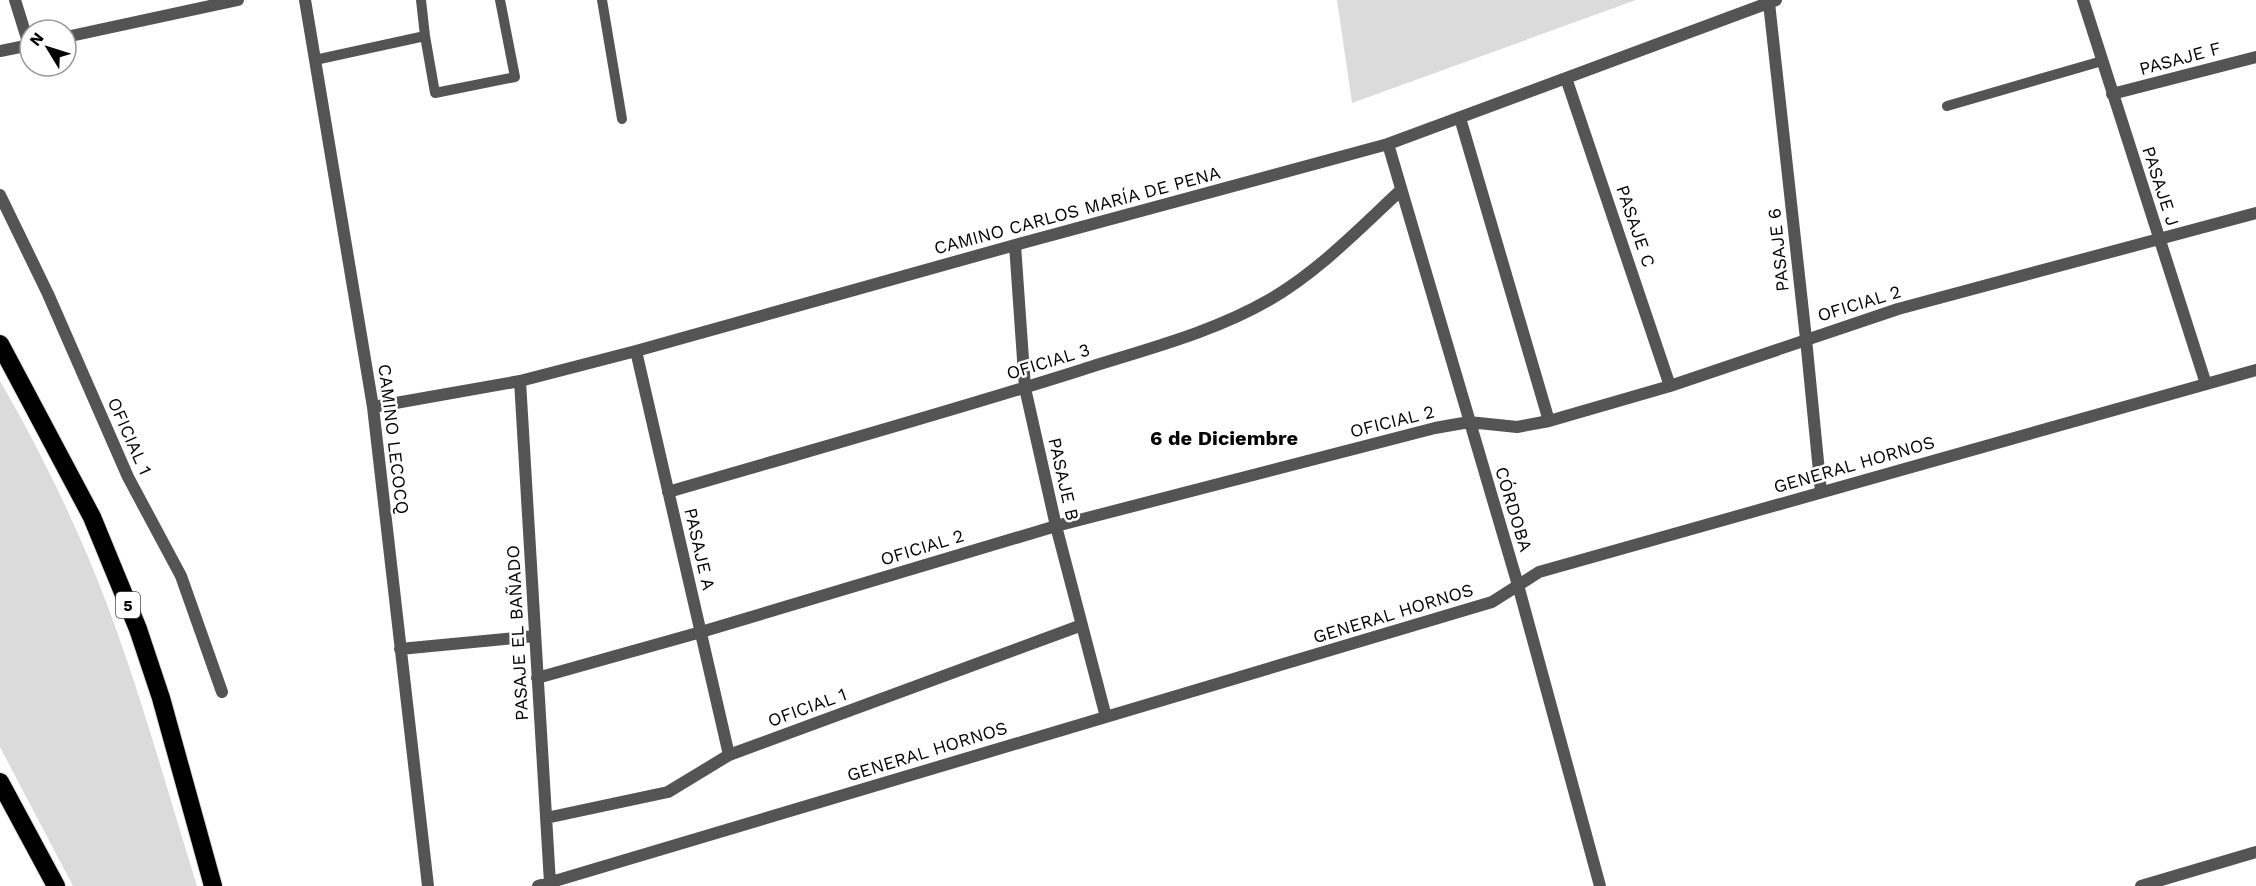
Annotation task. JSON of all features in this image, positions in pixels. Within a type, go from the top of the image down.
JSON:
[{"type":"highway","name":"5","points":[[0,345],[92,517],[138,629],[161,698],[213,886]]},
{"type":"highway","points":[[0,782],[50,881]]},
{"type":"street","points":[[15,0],[21,18]]},
{"type":"street","points":[[78,34],[238,0]]},
{"type":"street","name":"CAMINO LECOCQ","points":[[305,0],[373,407],[428,886]]},
{"type":"street","name":"PASAJE J","points":[[2083,0],[2206,384]]},
{"type":"street","name":"CAMINO CARLOS MARÍA DE PENA","points":[[373,407],[520,381],[636,351],[1388,144],[1772,2]]},
{"type":"street","name":"PASAJE 6","points":[[1772,2],[1821,492]]},
{"type":"street","points":[[0,51],[18,47]]},
{"type":"street","name":"PASAJE F","points":[[2112,94],[2256,57]]},
{"type":"street","name":"PASAJE C","points":[[1566,78],[1671,386]]},
{"type":"street","points":[[1460,118],[1549,421]]},
{"type":"street","name":"CÓRDOBA","points":[[1388,144],[1518,585],[1600,886]]},
{"type":"street","name":"OFICIAL 3","points":[[668,492],[1025,388],[1222,324],[1277,295],[1311,271],[1335,253],[1401,190]]},
{"type":"street","name":"OFICIAL 1","points":[[0,195],[48,294],[128,477],[181,576],[222,692]]},
{"type":"street","name":"OFICIAL 2","points":[[537,678],[1056,526],[1435,428],[1469,422],[1517,427],[1549,421],[1671,386],[1898,309],[2256,213]]},
{"type":"street","name":"PASAJE B","points":[[1015,245],[1025,388],[1056,526],[1106,717]]},
{"type":"street","name":"PASAJE A","points":[[636,351],[729,755]]},
{"type":"street","name":"GENERAL HORNOS","points":[[544,884],[1492,602],[1539,572],[2256,370]]},
{"type":"street","name":"PASAJE EL BAÑADO","points":[[520,381],[546,818],[544,884]]},
{"type":"street","name":"OFICIAL 1","points":[[546,818],[668,792],[729,755],[1082,625]]},
{"type":"street","points":[[400,649],[535,636]]},
{"type":"street","points":[[2141,886],[2256,852]]},
{"type":"lane","points":[[421,0],[435,93],[515,77],[500,0]]},
{"type":"lane","points":[[602,0],[622,119]]},
{"type":"lane","points":[[315,60],[425,36]]},
{"type":"lane","points":[[1947,106],[2102,61]]},
{"type":"shaded area","points":[[1337,0],[1636,0],[1352,103]]},
{"type":"shaded area","points":[[0,381],[56,487],[103,593],[146,718],[197,886],[73,886],[0,747]]},
{"type":"district","name":"6 de Diciembre","points":[[1224,438]]}]
